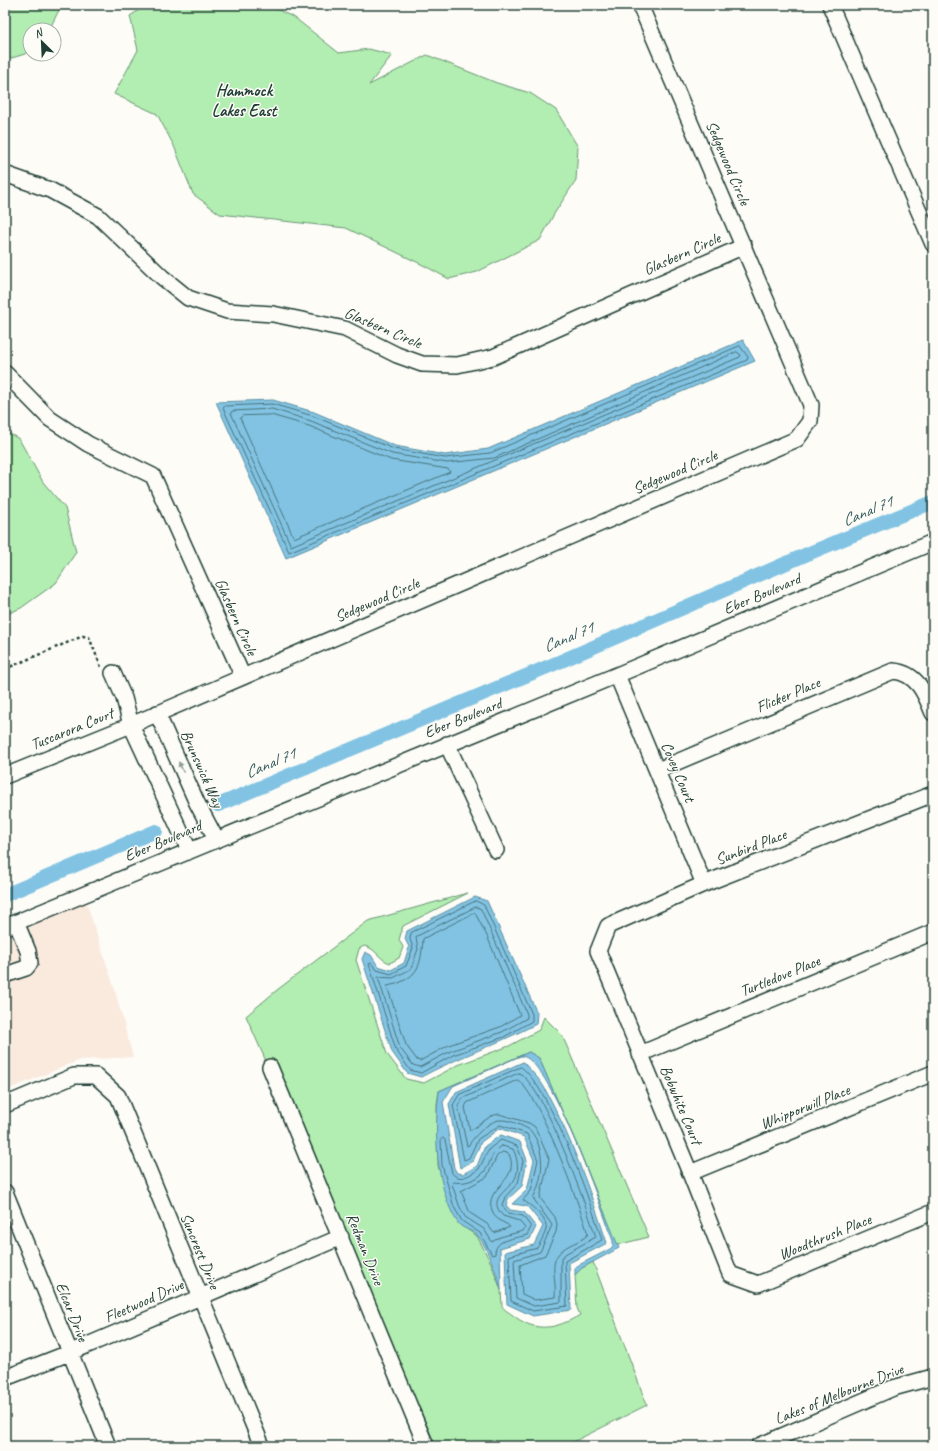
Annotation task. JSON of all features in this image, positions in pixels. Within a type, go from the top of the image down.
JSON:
[{"type":"street","name":"Sedgewood Circle","points":[[131,725],[797,439],[810,421],[811,405],[640,5]]},
{"type":"street","points":[[830,5],[933,244]]},
{"type":"street","name":"Glasbern Circle","points":[[5,174],[50,190],[98,216],[188,298],[227,311],[273,314],[346,328],[397,355],[422,364],[457,365],[493,357],[744,246]]},
{"type":"street","name":"Glasbern Circle","points":[[5,373],[50,419],[88,444],[153,476],[243,677]]},
{"type":"street","name":"Eber Boulevard","points":[[10,924],[617,675],[933,542]]},
{"type":"street","name":"Flicker Place","points":[[658,770],[893,671],[911,676],[925,694],[933,713]]},
{"type":"street","points":[[108,672],[124,698],[131,725],[189,850]]},
{"type":"street","name":"Covey Court","points":[[617,675],[658,770],[704,884]]},
{"type":"street","name":"Brunswick Way","points":[[158,713],[197,803],[216,839]]},
{"type":"street","name":"Tuscarora Court","points":[[5,776],[131,725]]},
{"type":"street","points":[[447,744],[468,786],[496,850]]},
{"type":"street","name":"Sunbird Place","points":[[598,951],[608,926],[704,884],[933,794]]},
{"type":"street","points":[[5,975],[26,968],[30,963],[28,951],[10,924]]},
{"type":"street","name":"Turtledove Place","points":[[640,1054],[933,932]]},
{"type":"street","name":"Bobwhite Court","points":[[598,951],[730,1274]]},
{"type":"street","name":"Redman Drive","points":[[270,1066],[426,1446]]},
{"type":"street","name":"Whipporwill Place","points":[[690,1173],[933,1073]]},
{"type":"street","name":"Suncrest Drive","points":[[5,1105],[74,1076],[96,1076],[118,1096],[262,1446]]},
{"type":"street","name":"Elcar Drive","points":[[5,1192],[108,1446]]},
{"type":"street","name":"Woodthrush Place","points":[[730,1274],[758,1284],[933,1212]]},
{"type":"street","name":"Fleetwood Drive","points":[[5,1378],[69,1353],[199,1296],[341,1237]]},
{"type":"street","name":"Lakes of Melbourne Drive","points":[[759,1446],[893,1388],[933,1377]]},
{"type":"path","points":[[5,669],[83,636],[89,637],[108,672]]},
{"type":"shaded area","points":[[86,901],[114,987],[133,1057],[80,1060],[5,1091],[5,935]]},
{"type":"green space","points":[[5,5],[59,5],[59,10],[53,22],[22,22],[22,55],[5,60]]},
{"type":"green space","points":[[167,5],[272,7],[295,18],[339,53],[369,49],[392,55],[369,85],[427,55],[497,83],[530,93],[556,110],[578,147],[576,180],[554,214],[540,240],[477,272],[449,279],[346,228],[220,214],[193,194],[174,146],[157,114],[114,94],[138,50],[130,16],[142,8]]},
{"type":"green space","points":[[5,431],[19,439],[43,482],[65,508],[76,552],[56,583],[21,608],[5,615]]},
{"type":"green space","points":[[468,893],[403,926],[399,940],[403,947],[399,958],[390,963],[368,947],[364,946],[359,949],[356,960],[387,1054],[406,1079],[424,1083],[458,1065],[509,1046],[539,1030],[544,1017],[562,1035],[649,1237],[617,1245],[579,1150],[539,1058],[529,1052],[439,1091],[437,1104],[438,1166],[459,1224],[477,1236],[491,1263],[501,1290],[502,1306],[522,1321],[538,1327],[554,1326],[571,1320],[580,1315],[577,1308],[575,1275],[582,1268],[593,1262],[647,1405],[565,1446],[436,1446],[246,1016],[277,990],[368,921]]},
{"type":"water","points":[[743,340],[755,361],[286,558],[216,402],[273,400],[314,412],[395,446],[445,455],[488,449]]},
{"type":"water","points":[[475,897],[487,901],[537,1013],[536,1024],[421,1077],[407,1073],[392,1052],[362,959],[365,952],[371,955],[378,966],[391,970],[404,963],[409,947],[405,939],[407,931]]},
{"type":"water","points":[[529,1052],[539,1058],[570,1129],[545,1080],[532,1062],[520,1056],[453,1086],[443,1102],[454,1168],[457,1173],[463,1174],[477,1166],[485,1146],[501,1135],[520,1142],[527,1160],[522,1186],[508,1199],[506,1205],[510,1210],[524,1212],[536,1227],[530,1239],[500,1248],[501,1290],[492,1262],[482,1241],[476,1234],[462,1227],[458,1223],[450,1209],[438,1159],[437,1107],[439,1091]]},
{"type":"water","points":[[523,1062],[542,1084],[563,1125],[587,1184],[607,1243],[569,1263],[571,1310],[533,1316],[507,1304],[505,1252],[534,1245],[543,1226],[527,1206],[512,1204],[527,1190],[534,1160],[524,1137],[500,1128],[481,1142],[473,1161],[460,1168],[449,1104],[456,1092]]},
{"type":"water","points":[[590,1178],[619,1248],[582,1268],[575,1275],[575,1267],[610,1249],[613,1246],[613,1241]]},
{"type":"waterway","name":"Canal 71","points":[[218,805],[559,662],[812,552],[933,502]]},
{"type":"waterway","name":"Canal 71","points":[[5,895],[156,831]]},
{"type":"district","name":"Hammock Lakes East","points":[[244,100]]}]
